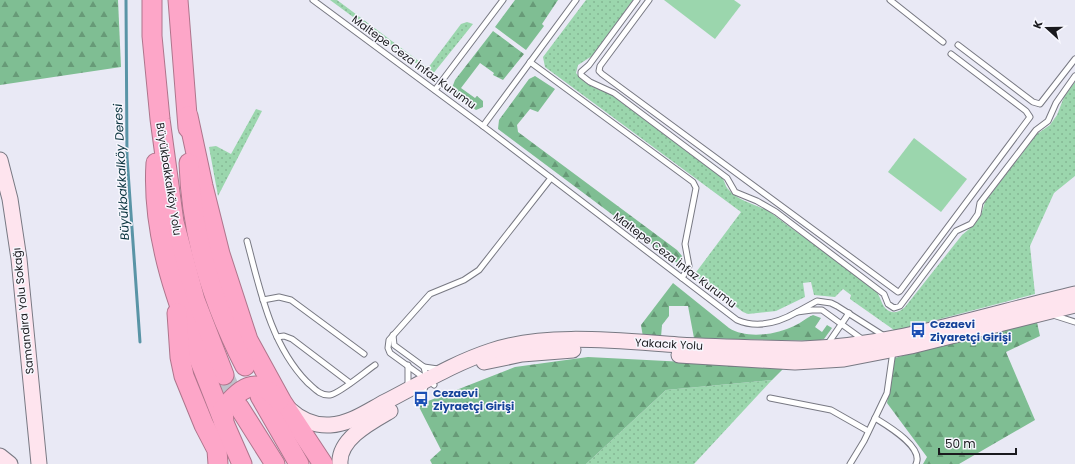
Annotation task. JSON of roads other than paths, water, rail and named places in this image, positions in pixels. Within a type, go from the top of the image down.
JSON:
[{"type":"highway","name":"Büyükbakkalköy Yolu","points":[[152,0],[152,36],[160,119],[174,222],[195,300],[224,375]]},
{"type":"highway","name":"Büyükbakkalköy Yolu","points":[[178,0],[188,116],[190,191],[198,243],[213,292],[229,336],[245,366]]},
{"type":"highway","points":[[188,116],[203,186],[220,254],[248,340],[282,402],[323,464]]},
{"type":"highway","points":[[160,119],[156,171],[156,206],[176,298],[180,357],[184,376],[204,425],[217,450],[218,464]]},
{"type":"highway","points":[[176,298],[239,462]]},
{"type":"highway","points":[[224,423],[223,410],[232,399],[249,386],[262,387],[282,402]]},
{"type":"highway","points":[[260,396],[299,464]]},
{"type":"highway","points":[[239,406],[275,464]]},
{"type":"main road","name":"Samandıra Yolu Sokağı","points":[[0,160],[10,200],[19,259],[39,464]]},
{"type":"main road","name":"Yakacık Yolu","points":[[340,464],[340,456],[349,440],[427,380],[476,364],[509,356],[567,350],[795,362],[844,359],[1017,308],[1075,294]]},
{"type":"main road","name":"Yakacık Yolu","points":[[282,402],[295,414],[312,423],[328,426],[341,424],[358,417],[447,370],[479,355],[506,346],[551,340],[788,349],[824,348],[866,343],[887,347],[1075,306]]},
{"type":"main road","points":[[0,456],[10,464]]},
{"type":"lane","name":"Maltepe Ceza İnfaz Kurumu","points":[[313,0],[483,126],[729,314],[744,323],[769,324],[779,322],[817,301],[824,301],[831,303],[849,313],[887,347]]},
{"type":"lane","points":[[435,90],[503,0]]},
{"type":"lane","points":[[483,126],[576,0]]},
{"type":"lane","points":[[637,0],[589,65],[581,72],[583,78],[614,93],[727,178],[735,192],[757,201],[776,212],[884,294],[888,304],[894,308],[900,306],[956,231],[971,224],[978,214],[980,203],[1036,130],[1048,121],[1056,103],[1075,76]]},
{"type":"lane","points":[[649,0],[600,66],[599,71],[898,292],[1030,117],[1026,111],[951,54]]},
{"type":"lane","points":[[890,0],[943,42]]},
{"type":"lane","points":[[958,45],[1033,102],[1040,104],[1075,59]]},
{"type":"lane","points":[[530,62],[693,182],[696,188],[685,244],[689,262],[682,278]]},
{"type":"lane","points":[[427,380],[388,351],[388,345],[393,335],[430,294],[464,280],[479,270],[551,178]]},
{"type":"lane","points":[[247,241],[263,300],[282,350],[297,371],[318,393],[331,395],[375,365]]},
{"type":"lane","points":[[263,300],[279,297],[291,300],[364,354]]},
{"type":"lane","points":[[1017,308],[1046,313],[1075,322]]},
{"type":"lane","name":"Maltepe Ceza İnfaz Kurumu","points":[[797,312],[822,310],[842,323],[866,343]]},
{"type":"lane","points":[[824,348],[849,313]]},
{"type":"lane","points":[[393,335],[394,345],[427,380]]},
{"type":"lane","points":[[277,337],[284,336],[292,339],[350,383]]},
{"type":"lane","points":[[850,464],[887,393],[887,347]]},
{"type":"lane","points":[[408,365],[408,390]]},
{"type":"lane","points":[[770,398],[831,410],[868,431]]},
{"type":"lane","points":[[875,418],[897,433],[914,448],[918,458],[916,464]]},
{"type":"waterway","name":"Büyükbakkalköy Deresi","points":[[126,0],[127,157],[140,342]]},
{"type":"tunnel","points":[[224,375],[239,407]]},
{"type":"place","name":"Cezaevi Ziyaretçi Girişi","points":[[918,330]]},
{"type":"place","name":"Cezaevi Ziyraetçi Girişi","points":[[421,399]]}]
